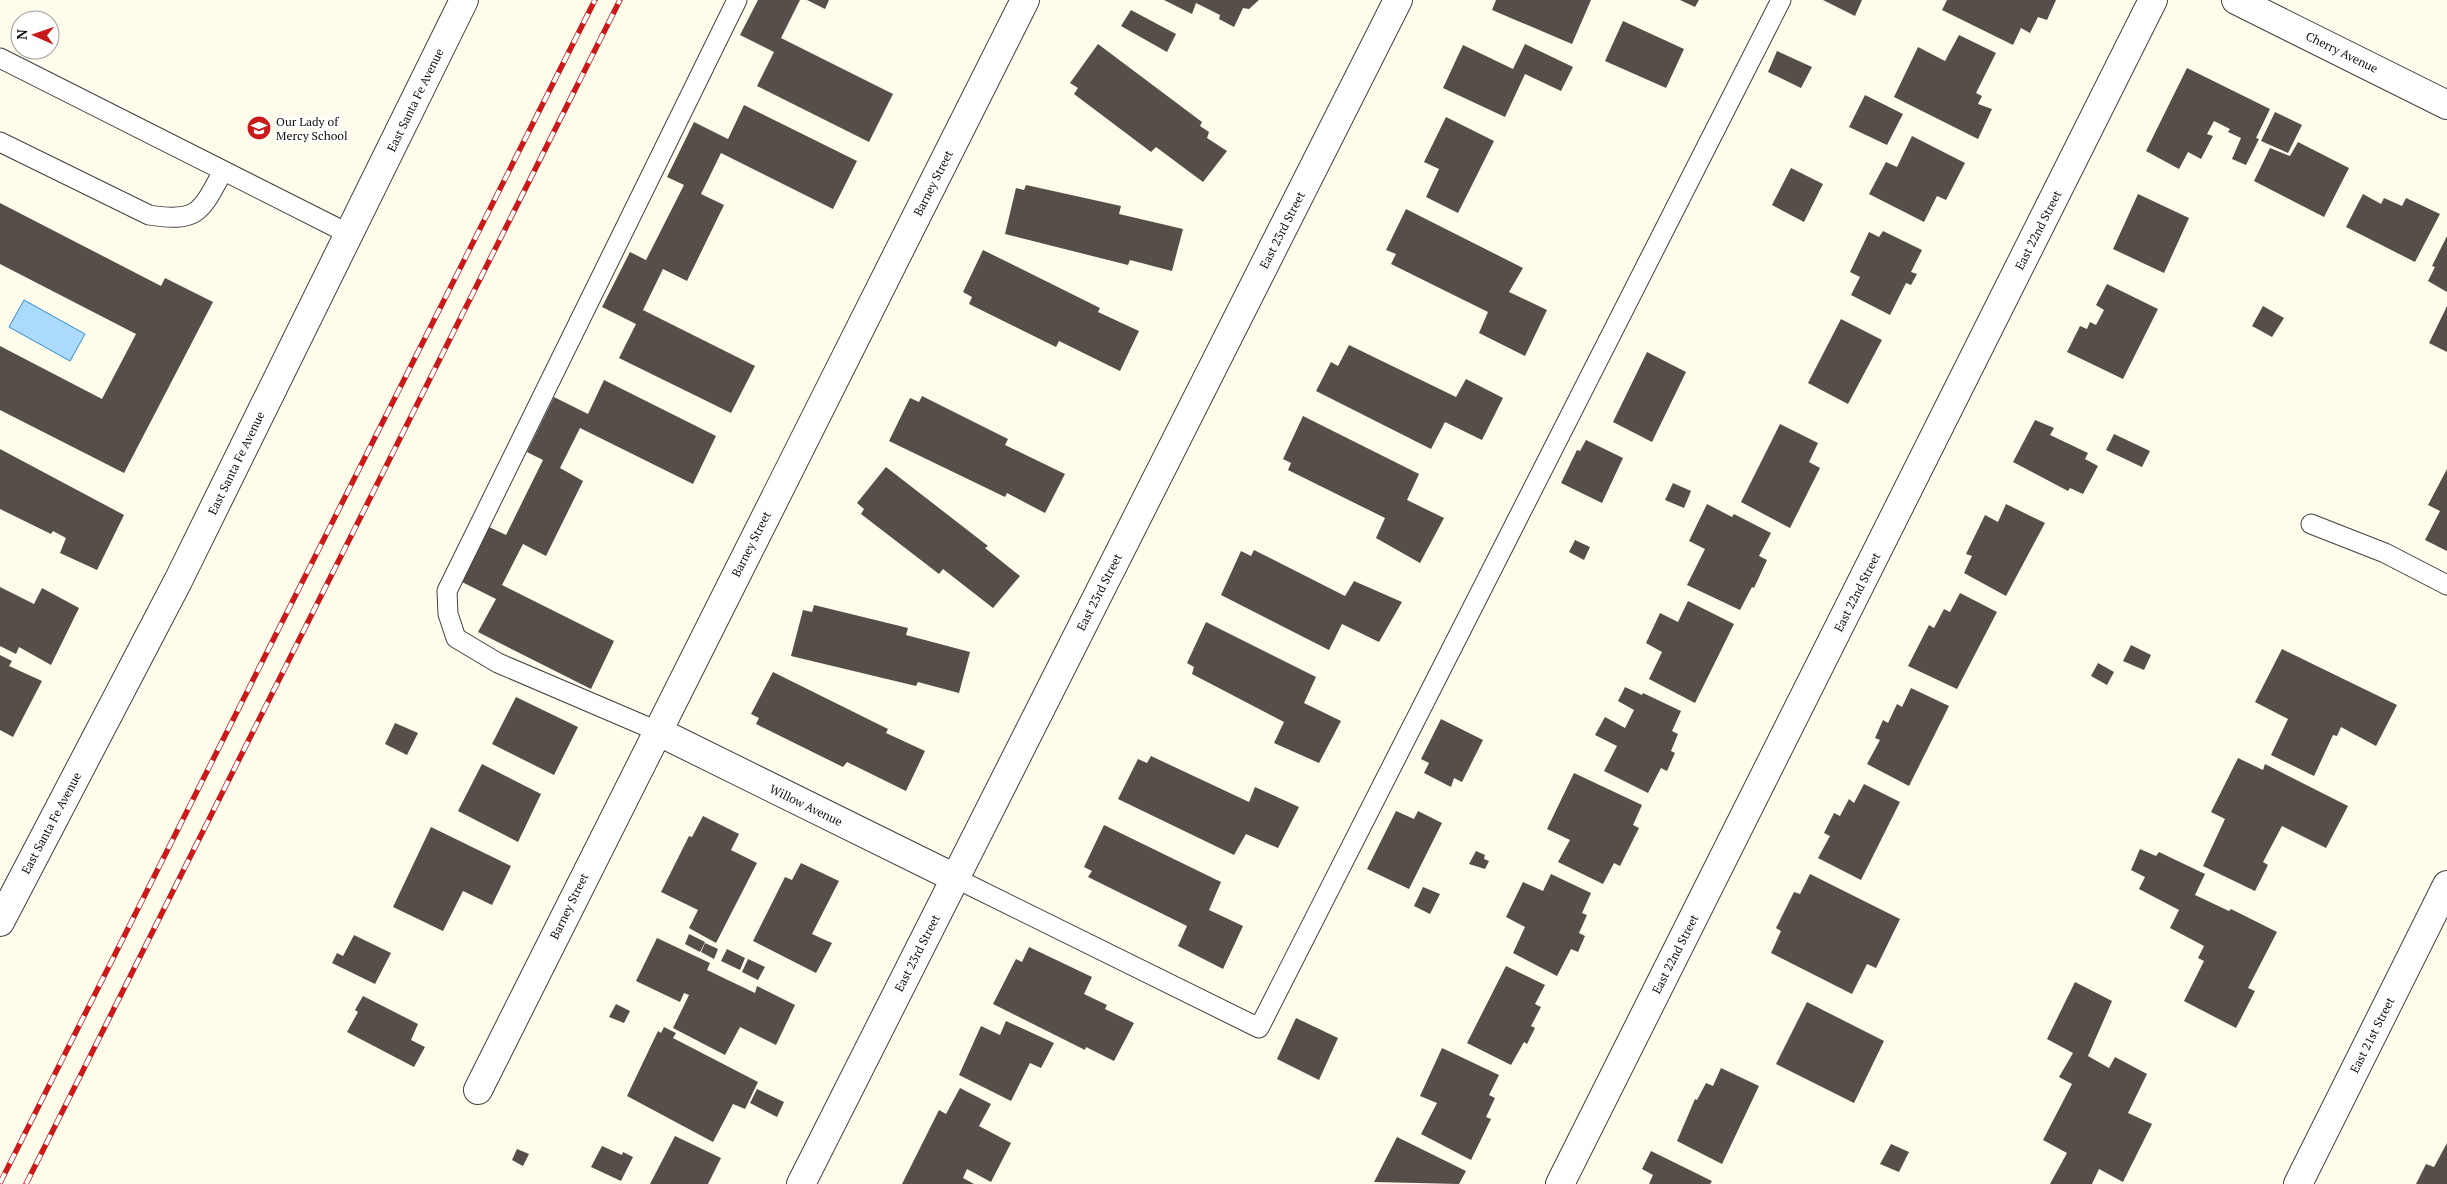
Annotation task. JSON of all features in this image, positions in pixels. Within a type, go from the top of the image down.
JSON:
[{"type":"street","name":"East Santa Fe Avenue","points":[[0,922],[178,581],[464,0]]},
{"type":"street","name":"Barney Street","points":[[478,1090],[1025,0]]},
{"type":"street","name":"East 23rd Street","points":[[801,1184],[1398,0]]},
{"type":"street","name":"East 22nd Street","points":[[1560,1184],[2153,0]]},
{"type":"street","name":"Cherry Avenue","points":[[2236,0],[2447,105]]},
{"type":"street","name":"Willow Avenue","points":[[657,731],[955,878]]},
{"type":"street","name":"East 21st Street","points":[[2298,1184],[2447,885]]},
{"type":"lane","points":[[657,731],[498,663],[456,638],[448,614],[446,590],[738,0]]},
{"type":"lane","points":[[955,878],[1259,1028],[1781,0]]},
{"type":"lane","points":[[0,58],[349,234]]},
{"type":"lane","points":[[0,142],[149,215],[169,218],[190,216],[203,208],[223,171]]},
{"type":"lane","points":[[2311,524],[2385,553],[2447,585]]},
{"type":"water","points":[[24,300],[85,334],[70,361],[9,327]]},
{"type":"building","points":[[758,0],[800,0],[781,38],[893,94],[869,142],[757,86],[774,52],[740,35]]},
{"type":"building","points":[[807,0],[829,0],[825,9]]},
{"type":"building","points":[[1164,0],[1259,0],[1249,9],[1243,8],[1234,27],[1219,19],[1220,15],[1196,3],[1192,14]]},
{"type":"building","points":[[1496,0],[1591,0],[1572,44],[1492,10]]},
{"type":"building","points":[[1680,0],[1699,0],[1695,7]]},
{"type":"building","points":[[1823,0],[1862,0],[1855,16]]},
{"type":"building","points":[[1947,0],[2056,0],[2047,20],[2038,17],[2030,33],[2021,28],[2013,45],[1942,10]]},
{"type":"building","points":[[1131,10],[1176,34],[1167,52],[1121,26]]},
{"type":"building","points":[[1623,21],[1684,49],[1666,88],[1605,61]]},
{"type":"building","points":[[1959,35],[1996,53],[1976,93],[1982,96],[1978,104],[1992,109],[1978,139],[1894,97],[1918,47],[1945,61]]},
{"type":"building","points":[[1098,44],[1202,122],[1200,126],[1209,132],[1207,138],[1227,151],[1203,182],[1156,147],[1151,152],[1074,94],[1078,88],[1070,83]]},
{"type":"building","points":[[1525,44],[1573,67],[1561,91],[1525,74],[1505,117],[1443,88],[1463,45],[1513,69]]},
{"type":"building","points":[[1777,51],[1812,67],[1801,88],[1768,72]]},
{"type":"building","points":[[2187,68],[2270,109],[2256,138],[2259,139],[2246,165],[2232,159],[2241,138],[2228,132],[2230,129],[2214,121],[2207,134],[2213,136],[2201,159],[2188,152],[2179,169],[2146,151]]},
{"type":"building","points":[[1865,95],[1903,114],[1887,145],[1849,127]]},
{"type":"building","points":[[744,105],[857,161],[833,209],[721,153],[701,194],[724,205],[687,281],[663,269],[643,310],[755,366],[731,413],[619,358],[636,324],[602,307],[630,252],[646,260],[684,185],[667,177],[694,122],[728,139]]},
{"type":"building","points":[[2275,112],[2302,125],[2288,153],[2261,141]]},
{"type":"building","points":[[1446,117],[1494,141],[1458,213],[1426,197],[1439,169],[1424,162]]},
{"type":"building","points":[[1912,136],[1965,163],[1946,200],[1937,196],[1924,222],[1869,194],[1886,162],[1897,167]]},
{"type":"building","points":[[2298,142],[2349,168],[2324,217],[2254,181],[2270,148],[2290,156]]},
{"type":"building","points":[[1791,168],[1823,184],[1804,222],[1772,205]]},
{"type":"building","points":[[1026,185],[1121,206],[1119,214],[1183,229],[1172,271],[1130,260],[1128,265],[1005,234],[1016,188],[1024,190]]},
{"type":"building","points":[[2138,194],[2189,218],[2164,273],[2113,249]]},
{"type":"building","points":[[2363,194],[2381,204],[2384,198],[2402,206],[2406,198],[2440,214],[2415,262],[2346,227]]},
{"type":"building","points":[[0,203],[161,286],[165,278],[213,302],[124,473],[0,410],[0,346],[102,399],[136,334],[0,264]]},
{"type":"building","points":[[1406,209],[1523,268],[1509,292],[1547,310],[1525,356],[1479,333],[1488,312],[1391,264],[1396,254],[1386,250]]},
{"type":"building","points":[[1883,231],[1922,250],[1911,272],[1917,274],[1911,285],[1906,283],[1890,315],[1851,295],[1860,277],[1850,272],[1869,232],[1879,237]]},
{"type":"building","points":[[2447,236],[2447,292],[2428,281],[2435,267],[2432,266]]},
{"type":"building","points":[[983,250],[1100,308],[1098,312],[1139,331],[1120,371],[1059,341],[1056,347],[969,304],[972,297],[963,292]]},
{"type":"building","points":[[2107,284],[2158,309],[2123,379],[2067,352],[2080,326],[2087,329],[2090,322],[2096,325],[2104,310],[2096,305]]},
{"type":"building","points":[[2263,306],[2284,318],[2272,337],[2252,326]]},
{"type":"building","points":[[2447,306],[2447,352],[2429,343]]},
{"type":"building","points":[[1841,319],[1882,340],[1848,404],[1808,383]]},
{"type":"building","points":[[1349,345],[1456,397],[1466,379],[1503,398],[1482,440],[1445,422],[1431,449],[1316,391],[1331,362],[1338,366]]},
{"type":"building","points":[[1647,352],[1686,372],[1652,442],[1613,422]]},
{"type":"building","points":[[604,380],[716,436],[693,484],[580,428],[560,468],[583,481],[546,556],[523,544],[502,585],[614,641],[591,689],[478,632],[496,599],[462,582],[489,527],[506,535],[543,460],[527,452],[554,397],[588,414]]},
{"type":"building","points":[[922,396],[1008,439],[1005,445],[1065,474],[1045,513],[1007,493],[1005,497],[889,441],[910,398],[919,402]]},
{"type":"building","points":[[1303,416],[1419,474],[1407,500],[1444,518],[1420,563],[1376,538],[1385,518],[1288,470],[1291,463],[1283,459]]},
{"type":"building","points":[[2035,420],[2054,428],[2050,435],[2088,453],[2085,459],[2098,466],[2083,494],[2070,488],[2068,491],[2013,462]]},
{"type":"building","points":[[1780,424],[1818,443],[1809,462],[1820,468],[1790,528],[1741,502]]},
{"type":"building","points":[[2114,434],[2150,451],[2142,467],[2106,450]]},
{"type":"building","points":[[1586,440],[1623,458],[1602,503],[1561,483],[1577,450],[1580,451]]},
{"type":"building","points":[[0,449],[124,515],[97,570],[60,553],[66,538],[53,531],[51,534],[0,509]]},
{"type":"building","points":[[886,467],[988,546],[985,548],[1020,576],[993,608],[943,569],[939,574],[861,514],[864,509],[857,503]]},
{"type":"building","points":[[2447,469],[2447,551],[2425,540],[2440,511],[2428,505]]},
{"type":"building","points":[[1673,483],[1691,491],[1684,508],[1665,500]]},
{"type":"building","points":[[1707,504],[1732,517],[1734,514],[1771,533],[1759,556],[1767,560],[1754,588],[1752,587],[1740,610],[1687,585],[1705,549],[1689,541]]},
{"type":"building","points":[[2006,504],[2045,523],[2006,596],[1964,573],[1972,556],[1966,554],[1985,515],[1998,522]]},
{"type":"building","points":[[1575,540],[1590,547],[1584,560],[1569,552]]},
{"type":"building","points":[[1254,550],[1345,596],[1354,581],[1402,602],[1379,642],[1342,624],[1329,650],[1221,595],[1241,551],[1251,556]]},
{"type":"building","points":[[0,587],[34,604],[42,588],[79,608],[51,665],[19,647],[16,654],[0,646]]},
{"type":"building","points":[[1960,593],[1997,612],[1957,689],[1908,666],[1929,625],[1934,628],[1944,609],[1950,612]]},
{"type":"building","points":[[1688,601],[1734,624],[1695,703],[1649,679],[1662,652],[1646,643],[1660,613],[1678,622]]},
{"type":"building","points":[[814,605],[908,628],[906,635],[970,652],[959,693],[918,682],[916,686],[791,656],[803,610],[812,612]]},
{"type":"building","points":[[1206,622],[1316,677],[1304,703],[1341,721],[1319,763],[1274,743],[1284,722],[1192,674],[1194,667],[1187,663]]},
{"type":"building","points":[[2131,645],[2151,655],[2144,670],[2123,661]]},
{"type":"building","points":[[2282,649],[2397,705],[2376,746],[2341,727],[2337,736],[2333,735],[2314,776],[2271,755],[2288,719],[2255,702]]},
{"type":"building","points":[[0,655],[12,661],[9,666],[42,681],[13,737],[0,730]]},
{"type":"building","points":[[2098,663],[2114,672],[2107,685],[2091,676]]},
{"type":"building","points":[[773,672],[888,729],[886,733],[925,751],[906,791],[847,762],[843,767],[756,724],[759,718],[751,714]]},
{"type":"building","points":[[1625,687],[1642,695],[1643,693],[1681,711],[1672,731],[1678,734],[1671,751],[1675,753],[1667,771],[1661,768],[1648,793],[1604,771],[1617,746],[1595,735],[1605,717],[1625,728],[1634,710],[1618,701]]},
{"type":"building","points":[[1911,688],[1949,706],[1909,786],[1867,764],[1880,740],[1875,738],[1883,720],[1888,723],[1897,704],[1902,707]]},
{"type":"building","points":[[516,697],[578,727],[554,775],[492,744]]},
{"type":"building","points":[[1441,719],[1483,740],[1462,782],[1454,778],[1451,787],[1424,773],[1429,763],[1421,759]]},
{"type":"building","points":[[395,723],[418,733],[407,755],[385,744]]},
{"type":"building","points":[[1151,756],[1249,802],[1255,787],[1299,807],[1278,848],[1246,834],[1234,855],[1118,799],[1138,759],[1147,763]]},
{"type":"building","points":[[2238,758],[2263,770],[2265,764],[2348,806],[2326,848],[2282,826],[2263,862],[2268,865],[2255,891],[2203,866],[2225,819],[2211,812]]},
{"type":"building","points":[[482,764],[541,794],[518,842],[458,811]]},
{"type":"building","points":[[1574,773],[1642,805],[1633,825],[1639,828],[1620,866],[1614,863],[1603,884],[1558,862],[1570,840],[1547,829]]},
{"type":"building","points":[[1864,784],[1900,802],[1861,880],[1818,858],[1830,836],[1824,833],[1834,813],[1840,816],[1849,799],[1854,803]]},
{"type":"building","points":[[1396,811],[1414,819],[1418,811],[1442,823],[1409,889],[1367,869]]},
{"type":"building","points":[[703,816],[739,834],[731,850],[757,863],[716,943],[689,928],[698,910],[661,892],[689,836],[692,837]]},
{"type":"building","points":[[1104,825],[1221,882],[1209,910],[1243,926],[1223,969],[1178,946],[1187,926],[1088,877],[1092,871],[1084,867]]},
{"type":"building","points":[[431,827],[511,866],[492,905],[463,891],[443,931],[393,907]]},
{"type":"building","points":[[2140,849],[2156,856],[2159,852],[2205,874],[2195,895],[2229,911],[2231,909],[2277,932],[2248,988],[2255,991],[2236,1028],[2184,1001],[2204,961],[2198,958],[2204,946],[2170,928],[2179,910],[2139,889],[2145,877],[2131,870]]},
{"type":"building","points":[[1476,851],[1485,855],[1484,859],[1489,861],[1485,869],[1469,864]]},
{"type":"building","points":[[801,863],[839,881],[812,934],[832,943],[816,973],[753,941],[785,877],[792,880]]},
{"type":"building","points":[[1551,874],[1591,893],[1582,913],[1587,915],[1579,933],[1585,936],[1578,952],[1571,949],[1557,976],[1513,953],[1525,927],[1506,917],[1523,882],[1543,891]]},
{"type":"building","points":[[1810,874],[1900,919],[1876,968],[1867,964],[1852,994],[1771,953],[1781,931],[1776,928],[1794,892],[1800,894]]},
{"type":"building","points":[[1423,887],[1440,894],[1430,914],[1414,906]]},
{"type":"building","points":[[689,934],[705,942],[700,952],[685,944]]},
{"type":"building","points":[[354,935],[391,953],[375,984],[332,963],[337,953],[343,956]]},
{"type":"building","points":[[657,938],[710,963],[707,970],[755,993],[757,986],[795,1005],[776,1045],[740,1027],[725,1055],[673,1028],[689,995],[684,993],[680,1002],[636,981]]},
{"type":"building","points":[[705,943],[718,949],[714,959],[701,952]]},
{"type":"building","points":[[1029,947],[1092,977],[1084,994],[1107,1005],[1105,1009],[1134,1023],[1114,1061],[1086,1047],[1085,1050],[993,1004],[1016,959],[1022,962]]},
{"type":"building","points":[[727,949],[745,958],[740,970],[721,961]]},
{"type":"building","points":[[748,959],[765,967],[758,980],[742,972]]},
{"type":"building","points":[[1506,966],[1545,985],[1535,1004],[1541,1007],[1531,1026],[1535,1028],[1527,1044],[1524,1042],[1511,1065],[1467,1043]]},
{"type":"building","points":[[2075,982],[2112,1001],[2088,1056],[2109,1068],[2115,1057],[2147,1074],[2128,1113],[2152,1124],[2123,1182],[2099,1169],[2092,1184],[2050,1184],[2067,1153],[2043,1140],[2072,1084],[2059,1077],[2073,1053],[2047,1039]]},
{"type":"building","points":[[363,996],[418,1024],[411,1040],[425,1047],[414,1067],[347,1032],[358,1012],[355,1010]]},
{"type":"building","points":[[1807,1002],[1884,1041],[1854,1103],[1776,1064]]},
{"type":"building","points":[[616,1004],[630,1011],[624,1023],[609,1017]]},
{"type":"building","points":[[1296,1018],[1338,1038],[1319,1080],[1277,1059]]},
{"type":"building","points":[[1006,1021],[1054,1043],[1041,1068],[1030,1063],[1011,1101],[959,1075],[981,1026],[1000,1035]]},
{"type":"building","points":[[664,1027],[676,1033],[673,1038],[758,1082],[745,1109],[733,1104],[713,1142],[627,1096],[658,1031],[661,1033]]},
{"type":"building","points":[[1442,1048],[1499,1075],[1489,1095],[1495,1098],[1486,1117],[1491,1119],[1471,1160],[1421,1134],[1437,1103],[1420,1096]]},
{"type":"building","points":[[1721,1068],[1759,1086],[1722,1164],[1677,1141],[1695,1099],[1697,1100],[1706,1083],[1713,1086]]},
{"type":"building","points":[[960,1088],[991,1104],[979,1126],[1011,1143],[991,1182],[967,1169],[963,1178],[974,1184],[902,1184],[939,1110],[946,1114]]},
{"type":"building","points":[[757,1089],[784,1102],[777,1117],[750,1103]]},
{"type":"building","points":[[675,1136],[721,1158],[708,1184],[650,1184]]},
{"type":"building","points":[[1397,1137],[1466,1171],[1459,1184],[1374,1182]]},
{"type":"building","points":[[2447,1143],[2447,1184],[2416,1184],[2426,1164],[2434,1167]]},
{"type":"building","points":[[1891,1144],[1909,1152],[1899,1172],[1880,1164]]},
{"type":"building","points":[[602,1146],[622,1155],[623,1152],[633,1157],[621,1181],[591,1167]]},
{"type":"building","points":[[517,1149],[529,1154],[523,1166],[512,1160]]},
{"type":"building","points":[[1651,1151],[1712,1181],[1710,1184],[1649,1184],[1653,1175],[1642,1169]]},
{"type":"railway","points":[[0,1183],[595,0]]},
{"type":"railway","points":[[26,1184],[620,0]]},
{"type":"place","name":"Our Lady of Mercy School","points":[[259,128]]}]
